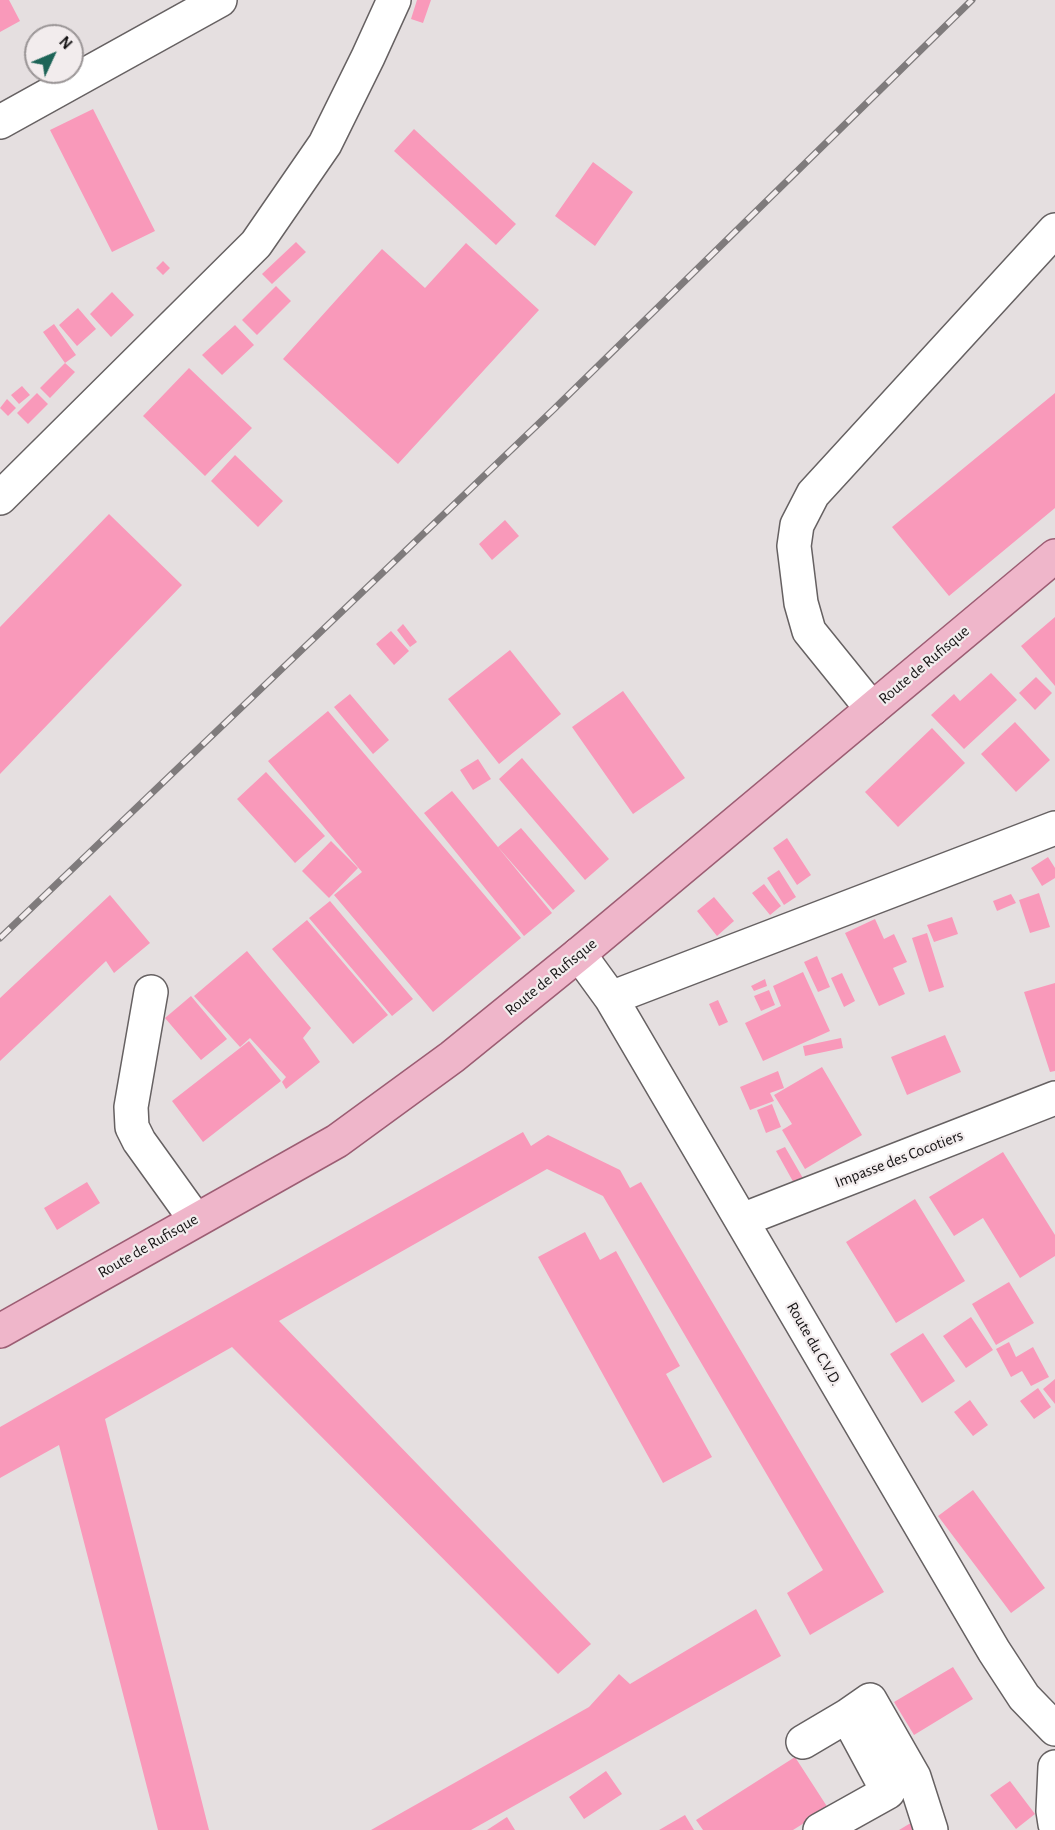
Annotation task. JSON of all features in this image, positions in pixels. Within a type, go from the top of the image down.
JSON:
[{"type":"main road","name":"Route de Rufisque","points":[[0,1331],[337,1141],[452,1057],[579,954],[1055,556]]},
{"type":"street","points":[[0,122],[220,0]]},
{"type":"street","points":[[0,498],[255,244],[325,144],[369,57],[394,0]]},
{"type":"street","points":[[872,709],[809,631],[801,603],[794,546],[797,525],[813,494],[1055,230]]},
{"type":"street","points":[[611,998],[1055,828]]},
{"type":"street","name":"Route du C.V.D.","points":[[579,954],[611,998],[994,1651],[1024,1697],[1055,1729]]},
{"type":"street","points":[[151,992],[131,1107],[132,1127],[139,1141],[195,1219]]},
{"type":"street","name":"Impasse des Cocotiers","points":[[742,1220],[1055,1098]]},
{"type":"street","points":[[803,1742],[870,1700],[914,1777],[931,1830]]},
{"type":"street","points":[[820,1830],[888,1792],[847,1716]]},
{"type":"street","points":[[1055,1767],[1053,1811],[1055,1824]]},
{"type":"building","points":[[0,0],[9,0],[20,21],[0,32]]},
{"type":"building","points":[[417,0],[431,0],[423,23],[411,19]]},
{"type":"building","points":[[93,109],[155,231],[112,252],[50,130]]},
{"type":"building","points":[[414,129],[516,224],[496,245],[394,151]]},
{"type":"building","points":[[593,162],[633,192],[595,246],[555,216]]},
{"type":"building","points":[[296,242],[306,252],[272,284],[262,274]]},
{"type":"building","points":[[466,243],[539,310],[398,464],[283,359],[382,249],[425,288]]},
{"type":"building","points":[[163,261],[170,268],[163,275],[156,268]]},
{"type":"building","points":[[276,286],[291,301],[257,335],[242,320]]},
{"type":"building","points":[[112,292],[134,315],[111,337],[90,314]]},
{"type":"building","points":[[78,308],[96,329],[77,346],[59,325]]},
{"type":"building","points":[[54,324],[76,355],[65,363],[43,332]]},
{"type":"building","points":[[235,325],[254,345],[222,375],[202,355]]},
{"type":"building","points":[[65,363],[75,372],[50,398],[40,388]]},
{"type":"building","points":[[189,368],[252,428],[205,476],[143,416]]},
{"type":"building","points":[[22,386],[30,395],[19,404],[11,395]]},
{"type":"building","points":[[37,393],[48,404],[28,424],[17,413]]},
{"type":"building","points":[[1055,393],[1055,508],[949,596],[892,527]]},
{"type":"building","points":[[7,399],[16,408],[8,416],[0,408]]},
{"type":"building","points":[[235,455],[283,501],[258,527],[211,481]]},
{"type":"building","points":[[109,514],[182,585],[0,774],[0,627]]},
{"type":"building","points":[[505,520],[519,536],[492,560],[479,544]]},
{"type":"building","points":[[1055,617],[1055,686],[1021,646]]},
{"type":"building","points":[[403,624],[417,642],[410,647],[397,630]]},
{"type":"building","points":[[391,631],[409,651],[394,665],[376,644]]},
{"type":"building","points":[[510,650],[561,714],[499,764],[448,699]]},
{"type":"building","points":[[991,673],[1017,700],[964,749],[931,715],[954,694],[960,701]]},
{"type":"building","points":[[1036,677],[1052,693],[1035,710],[1019,693]]},
{"type":"building","points":[[623,691],[685,778],[633,814],[572,727]]},
{"type":"building","points":[[350,694],[389,740],[373,754],[334,707]]},
{"type":"building","points":[[328,711],[521,938],[433,1012],[334,895],[362,872],[268,761]]},
{"type":"building","points":[[1015,722],[1050,760],[1016,792],[981,754]]},
{"type":"building","points":[[932,728],[965,763],[898,827],[865,792]]},
{"type":"building","points":[[522,758],[609,859],[585,880],[499,779]]},
{"type":"building","points":[[478,759],[491,779],[473,790],[460,770]]},
{"type":"building","points":[[266,772],[325,836],[295,863],[237,799]]},
{"type":"building","points":[[452,791],[552,913],[524,936],[424,813]]},
{"type":"building","points":[[521,828],[575,891],[553,910],[498,847]]},
{"type":"building","points":[[787,838],[811,875],[797,885],[773,848]]},
{"type":"building","points":[[331,841],[358,868],[329,898],[302,871]]},
{"type":"building","points":[[1048,857],[1055,868],[1055,878],[1042,886],[1031,868]]},
{"type":"building","points":[[779,870],[796,897],[784,905],[767,878]]},
{"type":"building","points":[[764,884],[781,906],[770,915],[752,893]]},
{"type":"building","points":[[1039,893],[1050,927],[1030,933],[1019,900]]},
{"type":"building","points":[[1011,894],[1016,903],[997,911],[993,901]]},
{"type":"building","points":[[110,895],[150,943],[114,973],[106,961],[0,1061],[0,998]]},
{"type":"building","points":[[714,897],[734,921],[717,936],[697,911]]},
{"type":"building","points":[[330,901],[413,999],[392,1016],[309,918]]},
{"type":"building","points":[[952,917],[958,934],[934,942],[927,925]]},
{"type":"building","points":[[875,919],[884,939],[894,934],[907,962],[893,968],[905,994],[879,1006],[845,933]]},
{"type":"building","points":[[307,920],[388,1015],[353,1044],[272,949]]},
{"type":"building","points":[[927,933],[944,987],[929,992],[912,938]]},
{"type":"building","points":[[247,951],[311,1028],[303,1038],[320,1062],[286,1089],[282,1082],[286,1077],[250,1038],[240,1047],[194,996]]},
{"type":"building","points":[[817,956],[830,987],[818,992],[804,962]]},
{"type":"building","points":[[803,972],[830,1031],[763,1061],[745,1023],[781,1006],[773,986]]},
{"type":"building","points":[[842,973],[855,1001],[844,1007],[831,978]]},
{"type":"building","points":[[765,979],[767,986],[754,991],[751,986]]},
{"type":"building","points":[[1055,983],[1055,1071],[1050,1072],[1024,992]]},
{"type":"building","points":[[769,990],[775,1005],[761,1011],[754,996]]},
{"type":"building","points":[[191,996],[227,1039],[201,1060],[165,1018]]},
{"type":"building","points":[[718,1000],[728,1022],[719,1026],[709,1004]]},
{"type":"building","points":[[945,1035],[961,1072],[907,1095],[891,1057]]},
{"type":"building","points":[[841,1038],[843,1048],[805,1056],[803,1046]]},
{"type":"building","points":[[249,1041],[281,1081],[203,1142],[172,1101]]},
{"type":"building","points":[[822,1067],[862,1135],[805,1169],[782,1130],[792,1124],[774,1095]]},
{"type":"building","points":[[778,1071],[784,1088],[770,1093],[774,1101],[750,1110],[740,1087]]},
{"type":"building","points":[[772,1104],[781,1127],[766,1133],[757,1110]]},
{"type":"building","points":[[523,1132],[531,1146],[548,1135],[620,1170],[630,1188],[641,1182],[884,1592],[810,1635],[787,1593],[823,1570],[603,1196],[547,1169],[279,1321],[591,1644],[558,1674],[232,1347],[105,1419],[209,1830],[158,1830],[59,1445],[0,1478],[0,1427]]},
{"type":"building","points":[[785,1147],[804,1180],[795,1185],[776,1151]]},
{"type":"building","points":[[1003,1152],[1055,1235],[1055,1256],[1020,1278],[983,1218],[954,1236],[929,1197]]},
{"type":"building","points":[[87,1182],[100,1203],[57,1230],[44,1208]]},
{"type":"building","points":[[915,1199],[965,1281],[896,1323],[846,1242]]},
{"type":"building","points":[[585,1232],[600,1260],[616,1251],[680,1366],[666,1374],[712,1457],[663,1483],[538,1257]]},
{"type":"building","points":[[1009,1282],[1034,1323],[996,1345],[972,1304]]},
{"type":"building","points":[[971,1317],[993,1350],[966,1368],[943,1336]]},
{"type":"building","points":[[923,1333],[955,1381],[922,1403],[890,1354]]},
{"type":"building","points":[[1009,1342],[1016,1357],[1033,1347],[1049,1377],[1031,1386],[1022,1371],[1011,1377],[996,1349]]},
{"type":"building","points":[[1055,1379],[1055,1404],[1043,1389]]},
{"type":"building","points":[[1038,1388],[1051,1407],[1034,1419],[1020,1401]]},
{"type":"building","points":[[970,1400],[988,1425],[973,1436],[954,1412]]},
{"type":"building","points":[[973,1490],[1045,1588],[1011,1613],[938,1516]]},
{"type":"building","points":[[756,1609],[781,1656],[471,1830],[371,1830],[589,1707],[619,1674],[630,1684]]},
{"type":"building","points":[[953,1667],[973,1699],[914,1735],[894,1702]]},
{"type":"building","points":[[795,1757],[828,1808],[793,1830],[703,1830],[696,1820]]},
{"type":"building","points":[[606,1771],[622,1794],[584,1819],[569,1797]]},
{"type":"building","points":[[1010,1781],[1035,1814],[1016,1829],[990,1795]]},
{"type":"building","points":[[685,1815],[694,1830],[659,1830]]},
{"type":"building","points":[[507,1817],[515,1830],[487,1830]]},
{"type":"building","points":[[914,1821],[920,1830],[899,1830]]},
{"type":"railway","points":[[0,938],[554,409],[972,0]]}]
